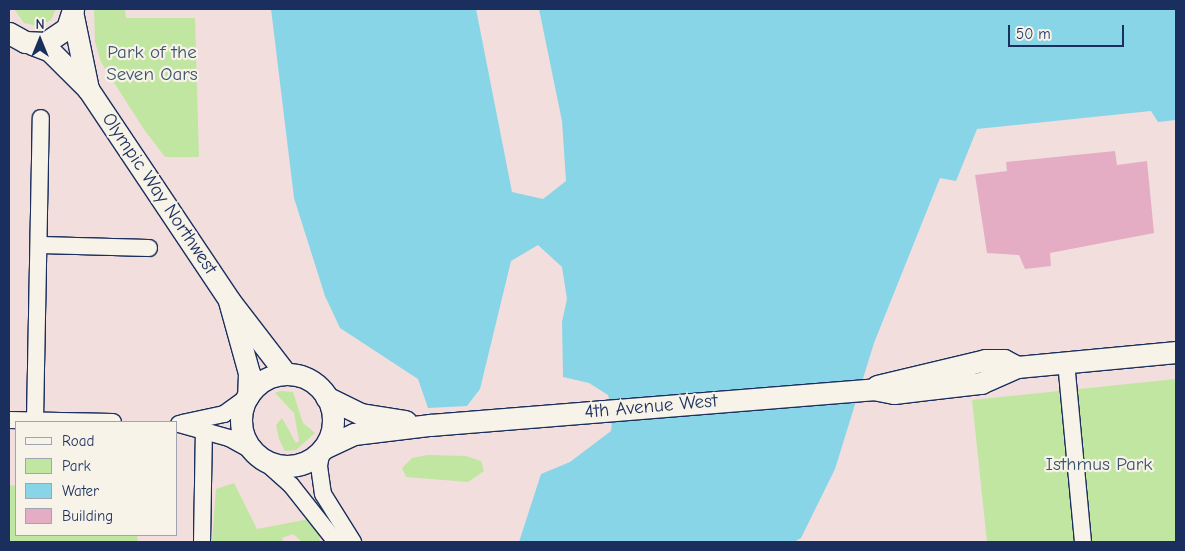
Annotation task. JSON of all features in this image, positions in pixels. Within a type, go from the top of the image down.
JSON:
[{"type":"main road","points":[[32,44],[57,37],[73,13]]},
{"type":"main road","name":"Olympic Way Northwest","points":[[73,13],[88,89]]},
{"type":"main road","name":"Olympic Way Northwest","points":[[9,33],[50,51],[88,89],[229,300],[286,374]]},
{"type":"main road","name":"Olympic Way Northwest","points":[[229,300],[248,372],[247,397]]},
{"type":"main road","name":"4th Avenue West","points":[[430,425],[893,386],[981,383],[1017,367],[1176,352]]},
{"type":"main road","points":[[286,374],[302,377],[326,396],[348,409],[430,425],[342,437],[302,464],[289,466],[258,455],[241,425],[247,397],[270,377],[286,374]]},
{"type":"main road","points":[[323,449],[333,422],[326,396]]},
{"type":"street","points":[[35,420],[42,118]]},
{"type":"street","points":[[40,244],[148,248]]},
{"type":"street","points":[[1066,362],[1083,541]]},
{"type":"street","points":[[178,424],[224,414],[247,397]]},
{"type":"street","points":[[9,420],[74,421]]},
{"type":"street","points":[[178,424],[204,431],[258,455],[290,485],[336,542]]},
{"type":"street","points":[[202,542],[204,431]]},
{"type":"street","points":[[323,449],[319,466],[323,494],[353,542]]},
{"type":"green space","points":[[14,9],[56,9],[51,20],[38,26],[24,23]]},
{"type":"green space","name":"Park of the Seven Oars","points":[[94,9],[125,9],[126,18],[195,18],[199,157],[165,157],[143,128],[101,62],[95,42]]},
{"type":"green space","name":"Isthmus Park","points":[[1176,379],[1176,542],[987,542],[972,400]]},
{"type":"green space","points":[[280,391],[293,392],[303,423],[315,433],[296,450],[285,451],[279,439],[276,425],[282,418],[296,443],[299,441],[294,413],[275,393]]},
{"type":"green space","points":[[427,455],[466,456],[481,461],[484,471],[468,482],[406,477],[402,468],[412,458]]},
{"type":"green space","points":[[234,483],[257,529],[309,519],[319,529],[320,542],[302,542],[293,534],[282,538],[283,542],[212,542],[216,489]]},
{"type":"green space","points":[[9,485],[15,486],[15,536],[137,536],[138,542],[9,542]]},
{"type":"water","points":[[271,9],[476,9],[512,192],[543,199],[566,181],[562,121],[539,9],[1176,9],[1176,120],[1158,122],[1151,111],[977,129],[956,181],[940,178],[874,343],[835,469],[801,538],[794,542],[519,542],[541,474],[570,462],[611,431],[613,413],[608,395],[589,383],[563,377],[562,322],[567,299],[562,267],[538,245],[511,261],[480,389],[467,406],[428,408],[418,379],[340,328],[325,296],[294,198]]},
{"type":"building","points":[[1115,151],[1117,165],[1147,161],[1154,233],[1050,253],[1051,266],[1025,269],[1019,255],[987,253],[975,175],[1007,171],[1006,162]]}]
